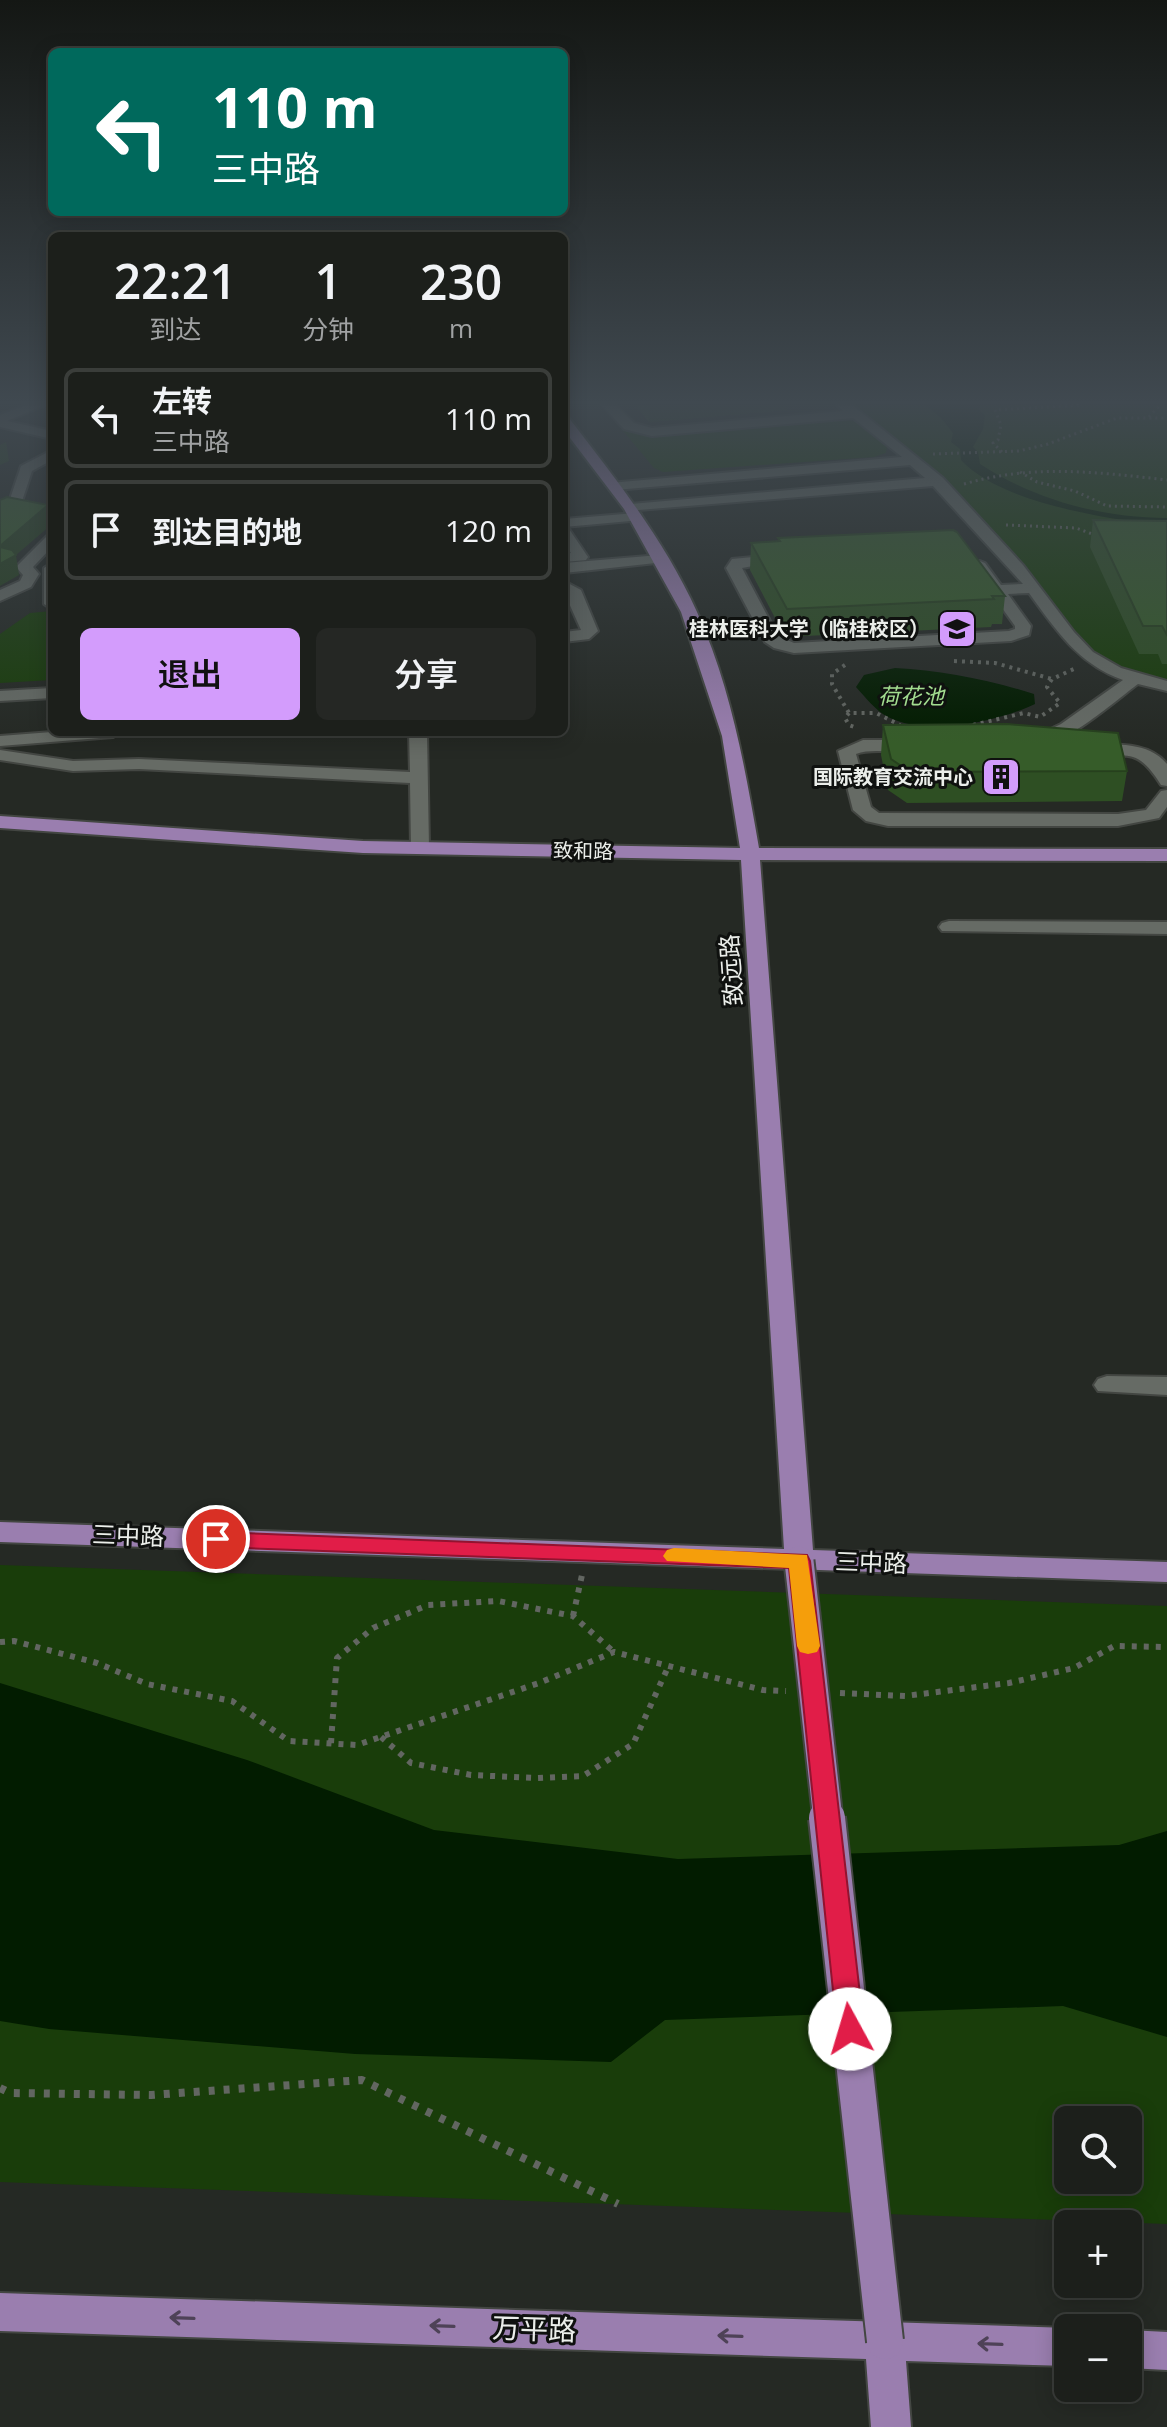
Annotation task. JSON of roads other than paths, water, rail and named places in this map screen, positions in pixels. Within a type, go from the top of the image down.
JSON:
[{"type":"main road","name":"致远路","points":[[637,518],[689,612],[731,736],[750,854],[799,1561],[885,2341],[891,2427]]},
{"type":"main road","name":"致和路","points":[[0,822],[211,838],[420,848],[750,854],[1167,855]]},
{"type":"main road","name":"三中路","points":[[0,1532],[1167,1572]]},
{"type":"main road","name":"万平路","points":[[0,2312],[1054,2347]]},
{"type":"main road","points":[[1142,2350],[1167,2351]]},
{"type":"street","points":[[568,533],[617,518]]},
{"type":"street","points":[[974,518],[1078,645],[1096,660],[1136,678],[1167,686]]},
{"type":"street","points":[[568,538],[581,557],[568,558]]},
{"type":"street","points":[[0,596],[28,582],[31,574],[25,566],[48,543]]},
{"type":"street","points":[[795,556],[750,559],[737,562],[734,568],[771,639],[780,645],[794,648],[1011,636],[1023,632],[1023,626],[971,555]]},
{"type":"street","points":[[568,568],[660,559]]},
{"type":"street","points":[[568,588],[573,590],[590,631],[583,636],[568,637]]},
{"type":"street","points":[[997,590],[1034,588]]},
{"type":"street","points":[[1136,678],[1067,728],[1022,746],[1147,754],[1156,759],[1167,781]]},
{"type":"street","points":[[0,696],[48,693]]},
{"type":"street","points":[[1067,728],[1092,749]]},
{"type":"street","points":[[0,741],[63,736]]},
{"type":"street","points":[[418,736],[420,848]]},
{"type":"street","points":[[929,745],[872,745],[848,750],[846,755],[865,812],[888,820],[1118,820],[1160,814],[1167,795]]},
{"type":"street","points":[[0,755],[73,766],[139,764],[419,778]]},
{"type":"street","points":[[949,927],[1167,928]]},
{"type":"street","points":[[1107,1385],[1167,1386]]},
{"type":"water","points":[[1112,518],[1167,518],[1167,526]]},
{"type":"water","name":"荷花池","points":[[895,668],[947,673],[1000,684],[1034,694],[1035,704],[962,725],[904,723],[879,711],[856,687],[864,675]]},
{"type":"water","points":[[0,1683],[247,1760],[434,1830],[678,1859],[1119,1845],[1167,1831],[1167,2037],[1063,2006],[665,2020],[611,2062],[355,2054],[49,2029],[0,2021]]},
{"type":"place","name":"桂林医科大学（临桂校区）","points":[[957,629]]},
{"type":"place","name":"国际教育交流中心","points":[[1001,777]]}]
